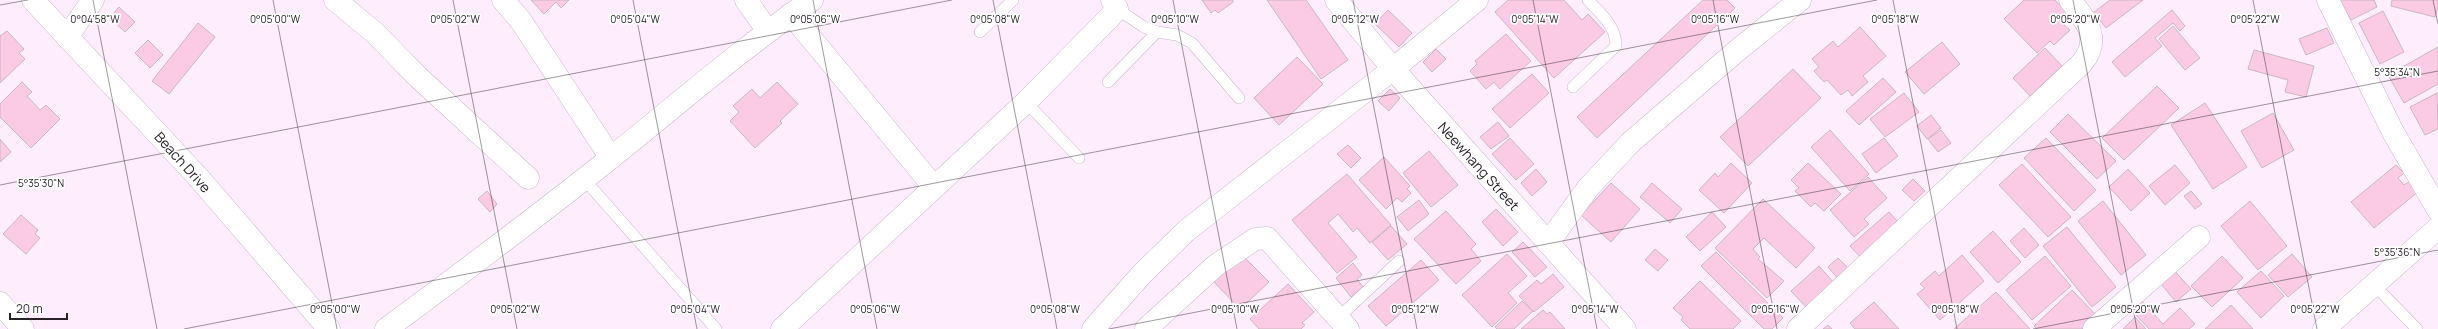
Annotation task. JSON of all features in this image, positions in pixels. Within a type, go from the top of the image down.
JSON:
[{"type":"street","name":"Beach Drive","points":[[33,0],[198,177],[329,329]]},
{"type":"street","points":[[67,37],[93,0]]},
{"type":"street","points":[[335,0],[375,33],[418,76],[528,178]]},
{"type":"street","points":[[503,0],[521,21],[611,158]]},
{"type":"street","points":[[746,0],[767,30]]},
{"type":"street","points":[[386,329],[457,277],[611,158],[767,30],[812,0]]},
{"type":"street","name":"Neewhang Street","points":[[1336,0],[1393,69],[1625,329]]},
{"type":"street","points":[[1093,329],[1142,274],[1186,231],[1393,69],[1477,0]]},
{"type":"street","points":[[1548,243],[1588,188],[1631,142],[1739,49],[1800,0]]},
{"type":"street","points":[[1798,329],[2082,63],[2090,52],[2090,32],[2070,0]]},
{"type":"street","points":[[2328,0],[2393,132],[2438,210]]},
{"type":"street","points":[[782,329],[1026,102],[1114,4]]},
{"type":"street","points":[[791,14],[934,187]]},
{"type":"street","points":[[2324,329],[2438,228]]},
{"type":"street","points":[[2094,329],[2199,237]]},
{"type":"street","points":[[1146,329],[1214,266],[1255,238],[1268,238],[1343,324]]},
{"type":"street","points":[[0,303],[23,329]]},
{"type":"lane","points":[[980,32],[1013,0]]},
{"type":"lane","points":[[1573,87],[1616,46],[1616,37],[1612,26],[1588,0]]},
{"type":"lane","points":[[1114,4],[1144,27],[1157,32],[1177,35],[1192,43],[1239,98]]},
{"type":"lane","points":[[1108,82],[1157,32]]},
{"type":"lane","points":[[1026,102],[1079,158]]},
{"type":"lane","points":[[584,179],[716,329]]},
{"type":"lane","points":[[1343,324],[1399,261]]},
{"type":"lane","points":[[2374,285],[2417,329]]},
{"type":"building","points":[[531,0],[569,0],[561,8],[556,2],[544,14]]},
{"type":"building","points":[[1202,0],[1233,0],[1233,2],[1218,13],[1215,10],[1211,13]]},
{"type":"building","points":[[1267,0],[1306,0],[1348,60],[1321,79]]},
{"type":"building","points":[[1508,0],[1564,0],[1582,20],[1588,14],[1605,32],[1554,78],[1495,12]]},
{"type":"building","points":[[1703,0],[1727,0],[1735,8],[1597,138],[1577,117]]},
{"type":"building","points":[[2024,0],[2055,0],[2072,18],[2064,25],[2070,30],[2054,45],[2050,41],[2037,53],[2004,19]]},
{"type":"building","points":[[2110,0],[2143,0],[2106,28],[2094,12]]},
{"type":"building","points":[[2340,0],[2374,0],[2377,7],[2351,20]]},
{"type":"building","points":[[2392,0],[2438,0],[2438,6],[2435,17],[2391,6]]},
{"type":"building","points":[[119,7],[135,22],[125,32],[110,18]]},
{"type":"building","points":[[1388,10],[1412,33],[1399,47],[1375,24]]},
{"type":"building","points":[[2172,10],[2185,26],[2180,31],[2173,23],[2155,38],[2162,46],[2125,77],[2112,62]]},
{"type":"building","points":[[2383,11],[2404,52],[2380,64],[2359,23]]},
{"type":"building","points":[[198,23],[215,37],[169,94],[152,81]]},
{"type":"building","points":[[2173,26],[2200,58],[2185,70],[2159,39]]},
{"type":"building","points":[[1860,27],[1886,56],[1863,76],[1868,82],[1852,96],[1848,90],[1841,95],[1827,80],[1824,82],[1814,71],[1819,67],[1812,59],[1833,41],[1838,47]]},
{"type":"building","points":[[2327,28],[2334,43],[2306,55],[2299,39]]},
{"type":"building","points":[[7,31],[24,49],[19,53],[25,59],[0,83],[0,36]]},
{"type":"building","points":[[1506,34],[1531,61],[1500,89],[1494,82],[1486,89],[1470,71],[1477,64],[1475,61]]},
{"type":"building","points":[[148,40],[163,55],[150,68],[135,53]]},
{"type":"building","points":[[1942,42],[1960,64],[1924,94],[1905,72]]},
{"type":"building","points":[[2438,47],[2438,84],[2404,103],[2388,75]]},
{"type":"building","points":[[2045,48],[2062,66],[2030,96],[2013,78]]},
{"type":"building","points":[[1436,49],[1446,59],[1432,72],[1423,62]]},
{"type":"building","points":[[2254,50],[2314,66],[2306,97],[2285,92],[2288,80],[2248,69]]},
{"type":"building","points":[[1297,57],[1323,84],[1279,125],[1254,98]]},
{"type":"building","points":[[1793,69],[1821,98],[1748,166],[1720,137]]},
{"type":"building","points":[[1532,74],[1549,93],[1510,128],[1492,109]]},
{"type":"building","points":[[1883,78],[1896,92],[1859,125],[1846,111]]},
{"type":"building","points":[[22,82],[32,92],[27,96],[40,110],[46,105],[60,119],[31,148],[0,117],[0,104]]},
{"type":"building","points":[[777,82],[798,104],[780,121],[782,123],[755,148],[730,121],[739,112],[733,106],[752,89],[760,98]]},
{"type":"building","points":[[2157,86],[2179,108],[2124,160],[2102,138]]},
{"type":"building","points":[[1390,89],[1400,98],[1389,111],[1378,101]]},
{"type":"building","points":[[1904,93],[1919,112],[1885,137],[1870,119]]},
{"type":"building","points":[[2437,93],[2438,129],[2425,135],[2410,107]]},
{"type":"building","points":[[2205,103],[2247,167],[2213,189],[2171,125]]},
{"type":"building","points":[[2273,113],[2294,150],[2262,168],[2241,131]]},
{"type":"building","points":[[2068,114],[2116,161],[2097,179],[2050,132]]},
{"type":"building","points":[[1931,115],[1941,128],[1927,139],[1917,126]]},
{"type":"building","points":[[1498,122],[1509,136],[1491,149],[1480,137]]},
{"type":"building","points":[[1830,130],[1869,174],[1850,191],[1811,147]]},
{"type":"building","points":[[1941,130],[1951,143],[1938,152],[1928,139]]},
{"type":"building","points":[[1510,138],[1534,164],[1516,180],[1492,154]]},
{"type":"building","points":[[1884,138],[1898,156],[1876,173],[1862,154]]},
{"type":"building","points":[[2046,138],[2096,190],[2074,211],[2024,158]]},
{"type":"building","points":[[0,139],[11,152],[0,162]]},
{"type":"building","points":[[1348,145],[1361,158],[1351,168],[1337,154]]},
{"type":"building","points":[[1429,151],[1458,185],[1431,207],[1403,173]]},
{"type":"building","points":[[1384,157],[1410,186],[1407,189],[1411,193],[1402,202],[1397,198],[1386,209],[1359,180]]},
{"type":"building","points":[[1731,163],[1752,183],[1724,213],[1699,190],[1715,173],[1718,177]]},
{"type":"building","points":[[1808,163],[1841,194],[1824,211],[1815,203],[1811,207],[1795,191],[1799,188],[1791,180]]},
{"type":"building","points":[[2022,164],[2071,217],[2048,237],[1999,185]]},
{"type":"building","points":[[2175,165],[2190,183],[2165,205],[2149,186]]},
{"type":"building","points":[[2396,165],[2404,173],[2398,178],[2404,185],[2410,181],[2419,191],[2374,228],[2351,202]]},
{"type":"building","points":[[1536,169],[1547,182],[1532,196],[1521,183]]},
{"type":"building","points":[[2128,169],[2150,193],[2131,211],[2109,187]]},
{"type":"building","points":[[1347,174],[1391,225],[1370,243],[1357,228],[1353,232],[1338,214],[1328,223],[1357,257],[1337,273],[1292,220]]},
{"type":"building","points":[[1868,177],[1887,198],[1864,219],[1869,224],[1854,237],[1830,210]]},
{"type":"building","points":[[1913,179],[1925,191],[1914,201],[1902,190]]},
{"type":"building","points":[[1611,183],[1640,209],[1611,242],[1581,215]]},
{"type":"building","points":[[1652,183],[1682,209],[1670,223],[1640,197]]},
{"type":"building","points":[[487,191],[497,204],[490,212],[478,199]]},
{"type":"building","points":[[2191,191],[2202,204],[2195,209],[2184,196]]},
{"type":"building","points":[[1763,199],[1815,248],[1796,268],[1764,238],[1753,249],[1760,257],[1758,259],[1784,281],[1767,298],[1715,248]]},
{"type":"building","points":[[1419,200],[1429,214],[1408,231],[1397,217]]},
{"type":"building","points":[[2103,201],[2146,255],[2121,275],[2078,221]]},
{"type":"building","points":[[2250,201],[2287,246],[2258,270],[2221,226]]},
{"type":"building","points":[[1496,209],[1518,232],[1503,246],[1482,222]]},
{"type":"building","points":[[1446,211],[1476,244],[1471,249],[1481,261],[1456,284],[1414,239]]},
{"type":"building","points":[[1712,212],[1726,227],[1700,251],[1686,237]]},
{"type":"building","points":[[1889,212],[1898,222],[1862,259],[1850,246]]},
{"type":"building","points":[[21,215],[38,230],[35,234],[40,238],[26,254],[3,234]]},
{"type":"building","points":[[1391,226],[1407,244],[1388,260],[1372,242]]},
{"type":"building","points":[[2067,227],[2116,287],[2092,307],[2043,246]]},
{"type":"building","points":[[2024,228],[2039,245],[2025,258],[2010,241]]},
{"type":"building","points":[[1993,231],[2021,262],[1998,283],[1970,252]]},
{"type":"building","points":[[1523,242],[1547,267],[1535,277],[1512,252]]},
{"type":"building","points":[[1655,249],[1668,260],[1658,271],[1645,260]]},
{"type":"building","points":[[1716,252],[1783,318],[1772,329],[1764,329],[1701,266]]},
{"type":"building","points":[[1507,254],[1527,276],[1508,293],[1517,303],[1492,327],[1462,295]]},
{"type":"building","points":[[2292,254],[2312,277],[2288,297],[2268,275]]},
{"type":"building","points":[[1242,255],[1269,282],[1240,309],[1214,282]]},
{"type":"building","points":[[1962,255],[1984,281],[1940,320],[1917,294],[1925,288],[1920,284],[1935,271],[1939,276]]},
{"type":"building","points":[[2045,256],[2071,286],[2032,320],[2006,290]]},
{"type":"building","points":[[2222,256],[2243,278],[2212,307],[2191,286]]},
{"type":"building","points":[[1838,258],[1850,270],[1839,280],[1828,267]]},
{"type":"building","points":[[1421,260],[1439,280],[1386,326],[1368,306]]},
{"type":"building","points":[[1353,263],[1362,275],[1357,279],[1363,287],[1351,297],[1336,278]]},
{"type":"building","points":[[1819,266],[1834,283],[1807,308],[1791,291]]},
{"type":"building","points":[[2170,266],[2191,289],[2176,302],[2156,278]]},
{"type":"building","points":[[2261,271],[2284,296],[2261,318],[2237,292]]},
{"type":"building","points":[[1553,274],[1564,287],[1534,312],[1519,296],[1537,280],[1541,284]]},
{"type":"building","points":[[1700,281],[1741,321],[1733,329],[1690,329],[1681,320],[1683,317],[1673,308]]},
{"type":"building","points":[[1288,284],[1314,312],[1302,323],[1305,325],[1301,329],[1259,329],[1250,319]]},
{"type":"building","points":[[2072,290],[2096,315],[2082,329],[2037,329],[2034,326]]},
{"type":"building","points":[[1996,292],[2030,329],[1954,329]]},
{"type":"building","points":[[2137,296],[2163,324],[2180,308],[2195,324],[2189,329],[2149,329],[2127,305]]},
{"type":"building","points":[[1522,301],[1533,311],[1514,329],[1497,329],[1495,327]]},
{"type":"building","points":[[1874,302],[1899,329],[1855,329],[1850,323]]},
{"type":"building","points":[[2231,305],[2253,329],[2205,329]]},
{"type":"building","points":[[1543,310],[1547,314],[1550,312],[1565,329],[1521,329]]},
{"type":"building","points":[[2135,317],[2146,329],[2123,329]]},
{"type":"building","points":[[1828,325],[1832,329],[1823,329]]}]
